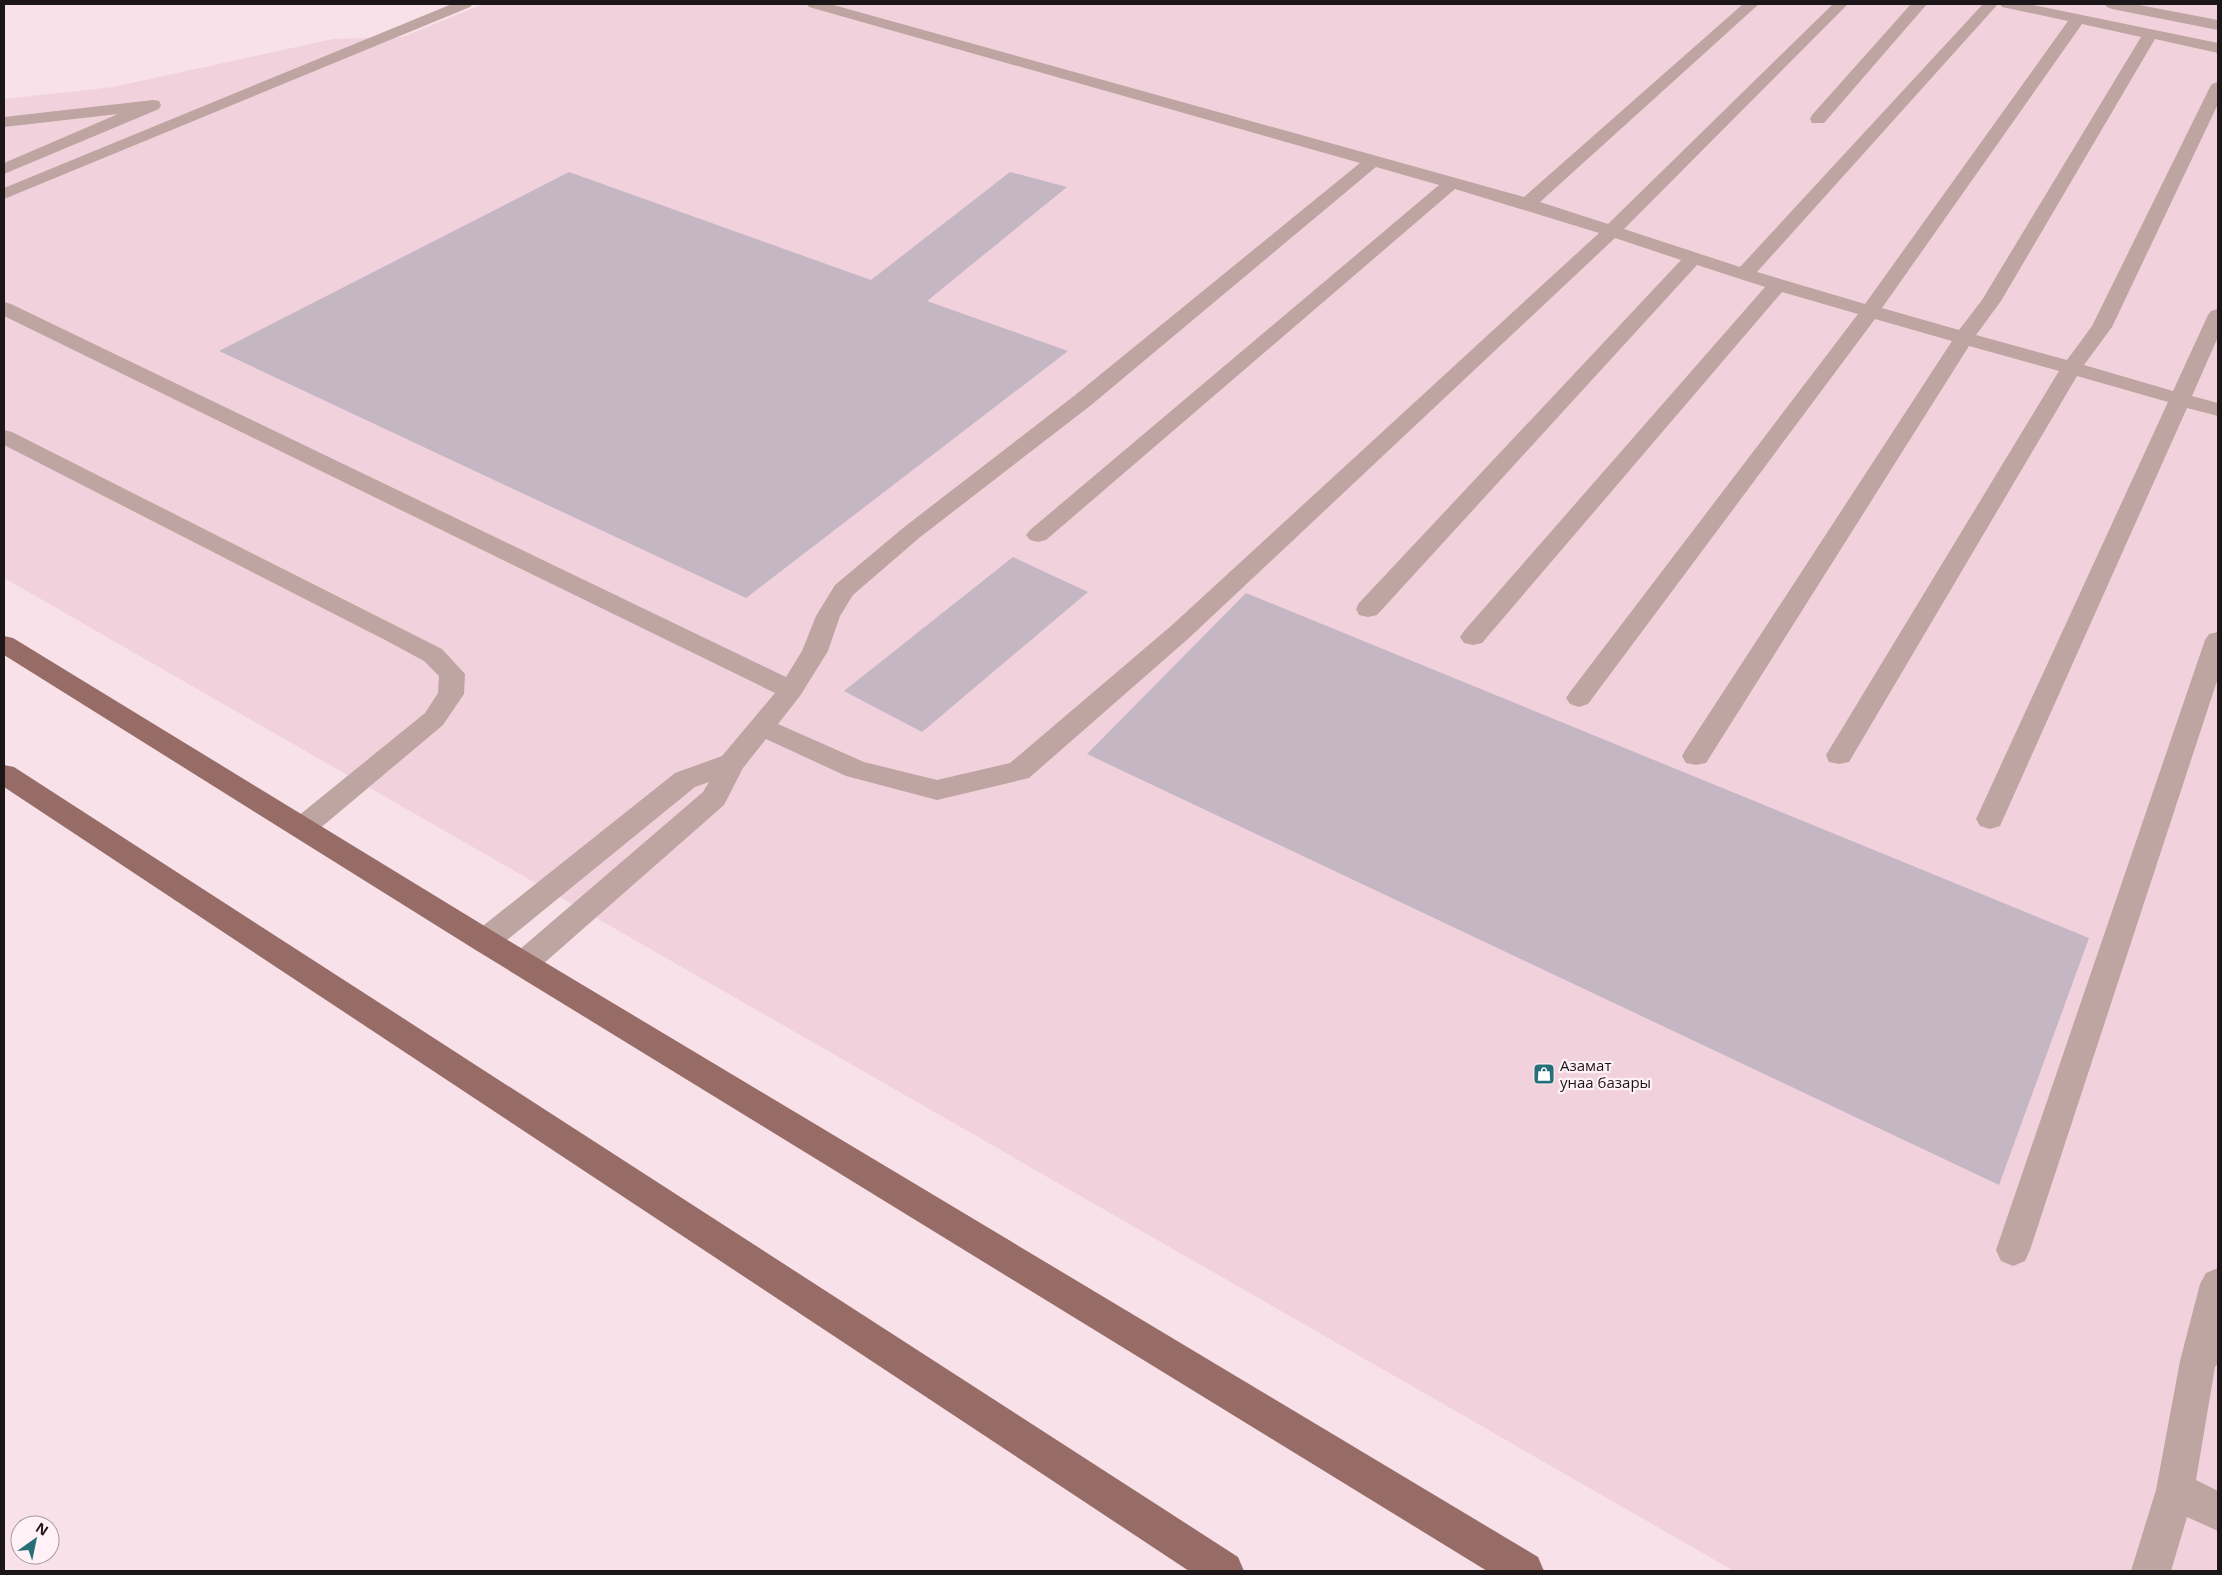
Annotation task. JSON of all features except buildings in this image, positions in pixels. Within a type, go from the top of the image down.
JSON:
[{"type":"main road","points":[[4,644],[485,941],[1524,1571]]},
{"type":"main road","points":[[4,774],[1224,1571]]},
{"type":"street","points":[[4,194],[465,4]]},
{"type":"street","points":[[814,4],[1527,204],[1778,285],[2218,410]]},
{"type":"street","points":[[1527,204],[1752,4]]},
{"type":"street","points":[[762,726],[856,769],[936,790],[1019,771],[1180,632],[1612,232],[1841,4]]},
{"type":"street","points":[[1818,119],[1919,4]]},
{"type":"street","points":[[1744,274],[1991,4]]},
{"type":"street","points":[[2007,4],[2218,48]]},
{"type":"street","points":[[2112,4],[2218,25]]},
{"type":"street","points":[[1579,698],[1870,312],[2078,19]]},
{"type":"street","points":[[1696,756],[1964,338],[1991,301],[2150,34]]},
{"type":"street","points":[[1838,755],[2071,369],[2102,327],[2218,87]]},
{"type":"street","points":[[4,169],[153,105],[8,123]]},
{"type":"street","points":[[523,964],[714,798],[732,763],[791,690],[814,651],[828,616],[844,590],[911,533],[1089,395],[1373,161]]},
{"type":"street","points":[[1038,535],[1452,183]]},
{"type":"street","points":[[1368,609],[1692,258]]},
{"type":"street","points":[[1473,637],[1778,285]]},
{"type":"street","points":[[4,308],[791,690]]},
{"type":"street","points":[[1990,819],[2181,400],[2218,314]]},
{"type":"street","points":[[4,437],[433,655],[452,674],[451,694],[434,719],[302,828]]},
{"type":"street","points":[[2013,1250],[2218,640]]},
{"type":"street","points":[[485,941],[685,780],[732,763]]},
{"type":"street","points":[[2151,1571],[2175,1490],[2208,1347],[2218,1284]]},
{"type":"street","points":[[2175,1490],[2218,1512]]},
{"type":"shaded area","name":"Азамат унаа базары","points":[[483,4],[2218,4],[2218,1571],[1734,1571],[4,578],[4,99],[113,87],[333,39],[403,37]]},
{"type":"place","name":"Азамат унаа базары","points":[[1544,1074]]}]
